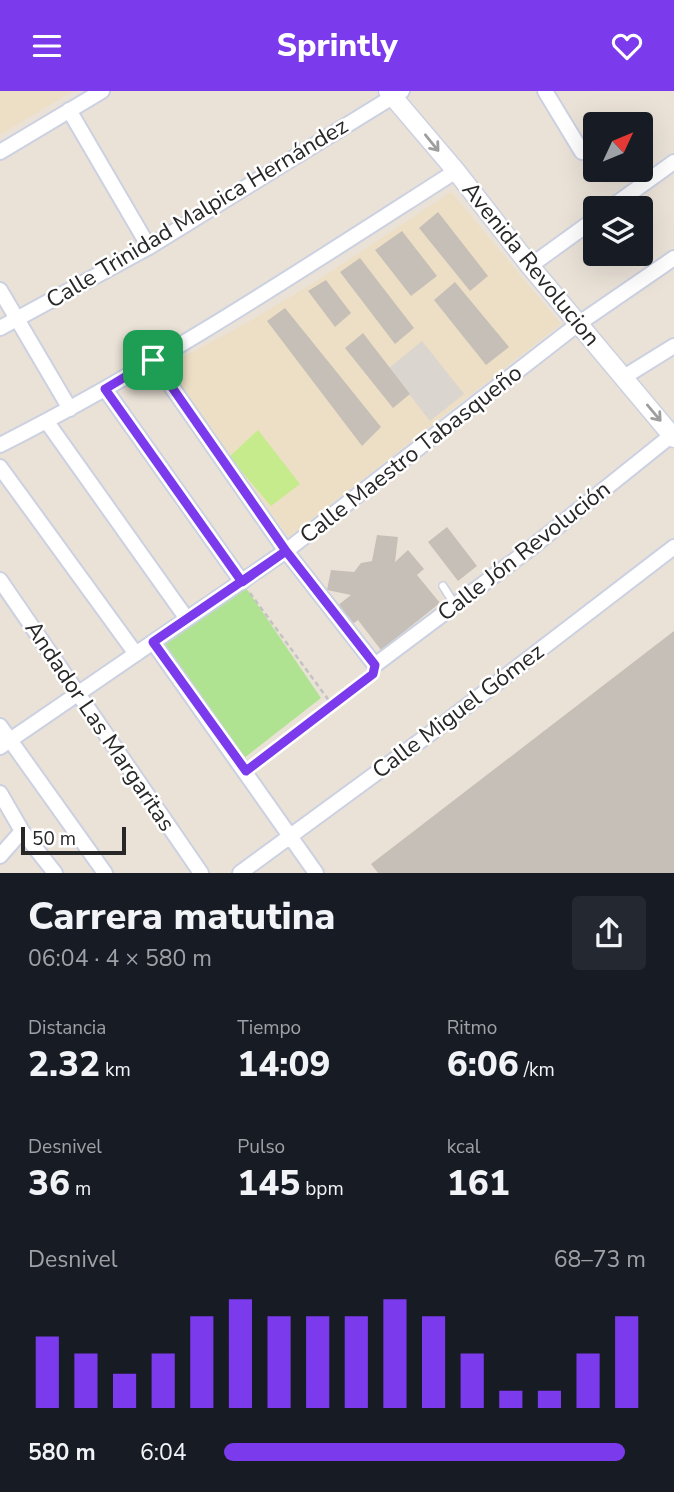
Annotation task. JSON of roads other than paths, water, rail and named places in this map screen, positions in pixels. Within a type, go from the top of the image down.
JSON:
[{"type":"street","points":[[0,152],[102,91]]},
{"type":"street","points":[[545,91],[582,152]]},
{"type":"street","name":"Avenida Revolucion","points":[[395,92],[530,266],[673,436]]},
{"type":"street","name":"Calle Trinidad Malpica Hernández","points":[[0,328],[149,247],[395,92]]},
{"type":"street","points":[[69,110],[149,247]]},
{"type":"street","points":[[627,196],[674,162]]},
{"type":"street","points":[[0,446],[105,389],[284,281],[456,171]]},
{"type":"street","points":[[530,266],[583,228]]},
{"type":"street","name":"Calle Maestro Tabasqueño","points":[[5,744],[286,551],[578,324],[674,258]]},
{"type":"street","points":[[0,290],[70,409]]},
{"type":"street","points":[[624,377],[674,345]]},
{"type":"street","points":[[153,360],[286,551]]},
{"type":"street","points":[[105,389],[242,582]]},
{"type":"street","points":[[47,422],[187,619]]},
{"type":"street","name":"Calle Jón Revolución","points":[[286,551],[375,665],[531,548],[673,436]]},
{"type":"street","points":[[0,467],[136,654]]},
{"type":"street","name":"Calle Miguel Gómez","points":[[240,873],[446,722],[674,547]]},
{"type":"street","name":"Andador Las Margaritas","points":[[0,580],[201,873]]},
{"type":"street","points":[[153,642],[316,873]]},
{"type":"street","points":[[0,726],[5,744],[105,873]]},
{"type":"street","points":[[0,793],[22,831],[55,873]]},
{"type":"street","points":[[0,856],[22,831]]},
{"type":"lane","points":[[443,586],[455,605]]}]
